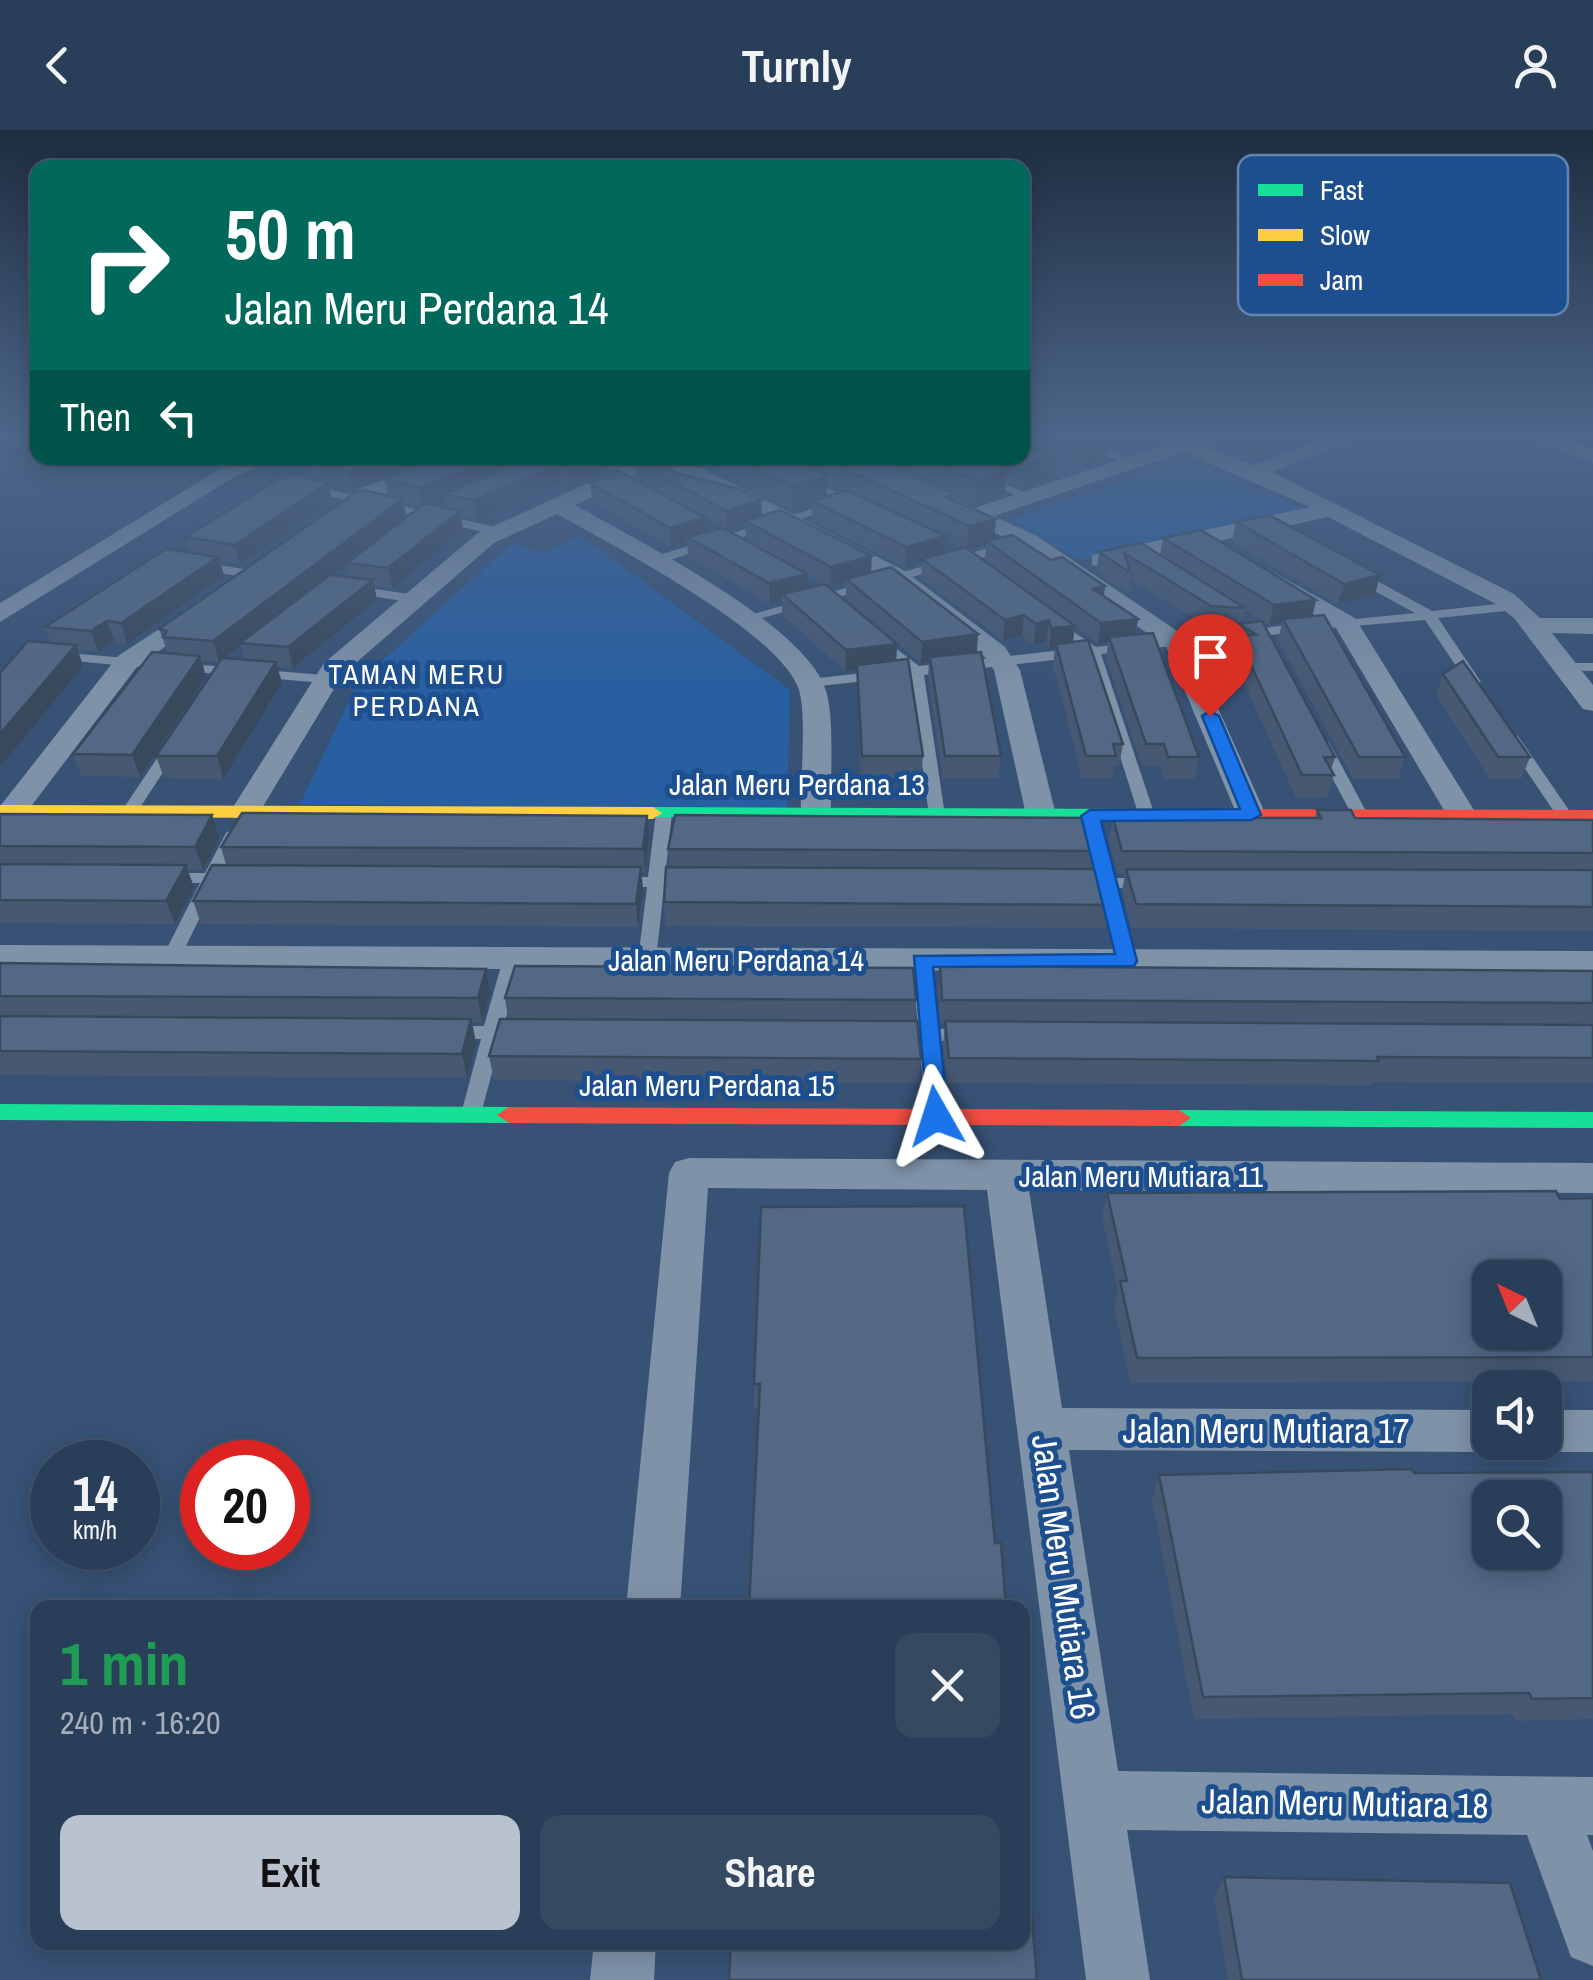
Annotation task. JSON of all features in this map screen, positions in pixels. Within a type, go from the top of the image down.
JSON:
[{"type":"street","points":[[0,614],[152,519]]},
{"type":"street","points":[[307,534],[328,519]]},
{"type":"street","points":[[245,812],[324,680],[496,531],[520,519]]},
{"type":"street","points":[[581,519],[746,618],[811,683],[816,814]]},
{"type":"street","points":[[789,519],[898,576],[1004,662],[1041,815]]},
{"type":"street","points":[[983,519],[1029,541],[1178,642],[1251,815]]},
{"type":"street","points":[[1068,567],[1145,557],[1202,538],[1271,528],[1299,519]]},
{"type":"street","points":[[1351,519],[1524,616],[1593,626]]},
{"type":"street","points":[[1202,538],[1346,624],[1462,816]]},
{"type":"street","points":[[6,810],[137,663],[257,569]]},
{"type":"street","points":[[1524,616],[1593,703]]},
{"type":"street","name":"Jalan Meru Perdana 13","points":[[6,810],[1593,816]]},
{"type":"street","name":"Jalan Meru Perdana 14","points":[[0,956],[1593,962]]},
{"type":"street","name":"Jalan Meru Perdana 15","points":[[0,1112],[1593,1120]]},
{"type":"street","name":"Jalan Meru Mutiara 11","points":[[654,1600],[689,1173],[1593,1178]]},
{"type":"street","name":"Jalan Meru Mutiara 16","points":[[1006,1176],[1096,1800],[1118,1980]]},
{"type":"street","name":"Jalan Meru Mutiara 17","points":[[1042,1430],[1472,1431]]},
{"type":"street","points":[[1562,1431],[1593,1431]]},
{"type":"street","name":"Jalan Meru Mutiara 18","points":[[1096,1800],[1570,1806]]},
{"type":"street","points":[[1570,1806],[1593,1935]]},
{"type":"street","points":[[622,1980],[624,1950]]},
{"type":"lane","points":[[410,526],[418,519]]},
{"type":"lane","points":[[447,519],[496,531]]},
{"type":"lane","points":[[653,562],[787,519]]},
{"type":"lane","points":[[710,530],[743,548]]},
{"type":"lane","points":[[746,618],[1029,541]]},
{"type":"lane","points":[[949,550],[982,569]]},
{"type":"lane","points":[[184,564],[257,569]]},
{"type":"lane","points":[[1345,569],[1428,614],[1480,692]]},
{"type":"lane","points":[[348,575],[332,587],[416,599]]},
{"type":"lane","points":[[812,586],[844,608]]},
{"type":"lane","points":[[811,683],[1428,614],[1524,616]]},
{"type":"lane","points":[[1046,616],[1093,651],[1147,816]]},
{"type":"lane","points":[[858,621],[916,671],[937,815]]},
{"type":"lane","points":[[1248,622],[1263,632],[1272,648]]},
{"type":"lane","points":[[48,655],[137,663]]},
{"type":"lane","points":[[212,687],[222,671],[238,659]]},
{"type":"lane","points":[[165,666],[324,680]]},
{"type":"lane","points":[[1565,667],[1593,668]]},
{"type":"lane","points":[[1502,723],[1565,816]]},
{"type":"lane","points":[[1316,732],[1360,815]]},
{"type":"lane","points":[[129,812],[181,734]]},
{"type":"lane","points":[[172,956],[245,812]]},
{"type":"lane","points":[[647,960],[664,813]]},
{"type":"lane","points":[[1090,816],[1127,961]]},
{"type":"lane","points":[[153,878],[249,878]]},
{"type":"lane","points":[[599,882],[716,882]]},
{"type":"lane","points":[[1070,883],[1167,883]]},
{"type":"lane","points":[[471,1114],[512,959]]},
{"type":"lane","points":[[921,960],[936,1116]]},
{"type":"lane","points":[[433,1032],[552,1033]]},
{"type":"lane","points":[[869,1034],[987,1035]]},
{"type":"shaded area","points":[[1009,519],[1287,519],[1080,560]]},
{"type":"shaded area","points":[[580,535],[790,690],[787,809],[300,804],[357,684],[512,543],[542,553]]},
{"type":"building","points":[[214,519],[273,519],[235,545],[186,537]]},
{"type":"building","points":[[317,519],[376,519],[213,641],[163,637],[167,631],[159,629]]},
{"type":"building","points":[[404,519],[449,519],[388,568],[347,563]]},
{"type":"building","points":[[655,519],[700,519],[670,528]]},
{"type":"building","points":[[799,519],[872,556],[831,567],[745,521]]},
{"type":"building","points":[[849,519],[910,519],[946,536],[906,547]]},
{"type":"building","points":[[954,519],[995,519],[969,526]]},
{"type":"building","points":[[1277,519],[1380,575],[1344,584],[1236,522]]},
{"type":"building","points":[[723,528],[807,574],[769,583],[687,537]]},
{"type":"building","points":[[1201,530],[1316,600],[1274,605],[1163,538]]},
{"type":"building","points":[[1012,535],[1051,560],[1062,557],[1105,586],[1093,589],[1138,619],[1101,623],[986,541]]},
{"type":"building","points":[[1141,543],[1245,608],[1211,606],[1124,553],[1131,573],[1099,552]]},
{"type":"building","points":[[965,547],[1075,626],[1051,628],[1049,620],[1036,624],[1024,615],[1005,620],[922,559]]},
{"type":"building","points":[[166,549],[218,557],[121,623],[107,621],[91,631],[45,627]]},
{"type":"building","points":[[891,567],[978,634],[922,642],[846,579]]},
{"type":"building","points":[[330,575],[373,580],[288,647],[240,643]]},
{"type":"building","points":[[825,584],[897,644],[846,650],[782,594]]},
{"type":"building","points":[[1324,615],[1405,757],[1359,757],[1283,619]]},
{"type":"building","points":[[1262,621],[1335,757],[1324,757],[1334,775],[1302,775],[1237,635],[1257,635],[1239,624]]},
{"type":"building","points":[[1153,633],[1199,757],[1168,757],[1164,744],[1146,744],[1109,637]]},
{"type":"building","points":[[1088,640],[1123,744],[1113,744],[1116,756],[1086,756],[1056,644]]},
{"type":"building","points":[[28,641],[76,645],[0,734],[0,673]]},
{"type":"building","points":[[152,652],[200,656],[132,755],[73,754]]},
{"type":"building","points":[[981,652],[1001,756],[945,756],[930,657]]},
{"type":"building","points":[[222,658],[276,662],[217,756],[156,756]]},
{"type":"building","points":[[908,659],[923,756],[862,756],[857,665]]},
{"type":"building","points":[[1463,661],[1530,757],[1498,757],[1443,674]]},
{"type":"building","points":[[1317,810],[1351,810],[1355,818],[1593,820],[1593,853],[1122,851],[1113,818],[1321,818]]},
{"type":"building","points":[[242,813],[647,816],[643,849],[221,847]]},
{"type":"building","points":[[0,814],[212,815],[195,847],[0,846]]},
{"type":"building","points":[[675,815],[1088,818],[1096,851],[668,849]]},
{"type":"building","points":[[0,864],[186,865],[166,901],[0,900]]},
{"type":"building","points":[[212,865],[641,867],[636,904],[193,901]]},
{"type":"building","points":[[666,867],[1101,869],[1110,905],[664,902]]},
{"type":"building","points":[[1126,869],[1593,870],[1593,907],[1136,904]]},
{"type":"building","points":[[0,963],[486,969],[478,998],[0,996]]},
{"type":"building","points":[[515,966],[913,968],[916,1000],[505,998]]},
{"type":"building","points":[[940,966],[1593,971],[1593,1003],[942,1000]]},
{"type":"building","points":[[0,1016],[471,1019],[462,1054],[0,1051]]},
{"type":"building","points":[[500,1019],[917,1021],[921,1059],[489,1056]]},
{"type":"building","points":[[945,1021],[1593,1025],[1593,1058],[949,1058]]},
{"type":"building","points":[[1556,1191],[1560,1199],[1593,1198],[1593,1357],[1137,1358],[1120,1281],[1127,1281],[1107,1193]]},
{"type":"building","points":[[964,1206],[995,1543],[1001,1543],[1005,1600],[749,1600],[760,1384],[754,1384],[761,1207]]},
{"type":"building","points":[[1412,1469],[1414,1473],[1593,1472],[1593,1698],[1532,1699],[1529,1693],[1203,1697],[1159,1475]]},
{"type":"building","points":[[1224,1877],[1510,1883],[1541,1980],[1242,1980]]},
{"type":"building","points":[[1030,1898],[1037,1980],[729,1980],[731,1950],[1030,1950]]},
{"type":"traffic: fast","points":[[653,813],[1133,815]]},
{"type":"traffic: fast","points":[[0,1112],[509,1115]]},
{"type":"traffic: fast","points":[[1179,1118],[1593,1120]]},
{"type":"traffic: slow","points":[[0,811],[653,813]]},
{"type":"traffic: jam","points":[[1133,815],[1593,816]]},
{"type":"traffic: jam","points":[[509,1115],[1179,1118]]},
{"type":"district","name":"TAMAN MERU PERDANA","points":[[417,690]]},
{"type":"route","points":[[936,1116],[921,960],[1127,961],[1090,816],[1251,815],[1210,716]]}]
